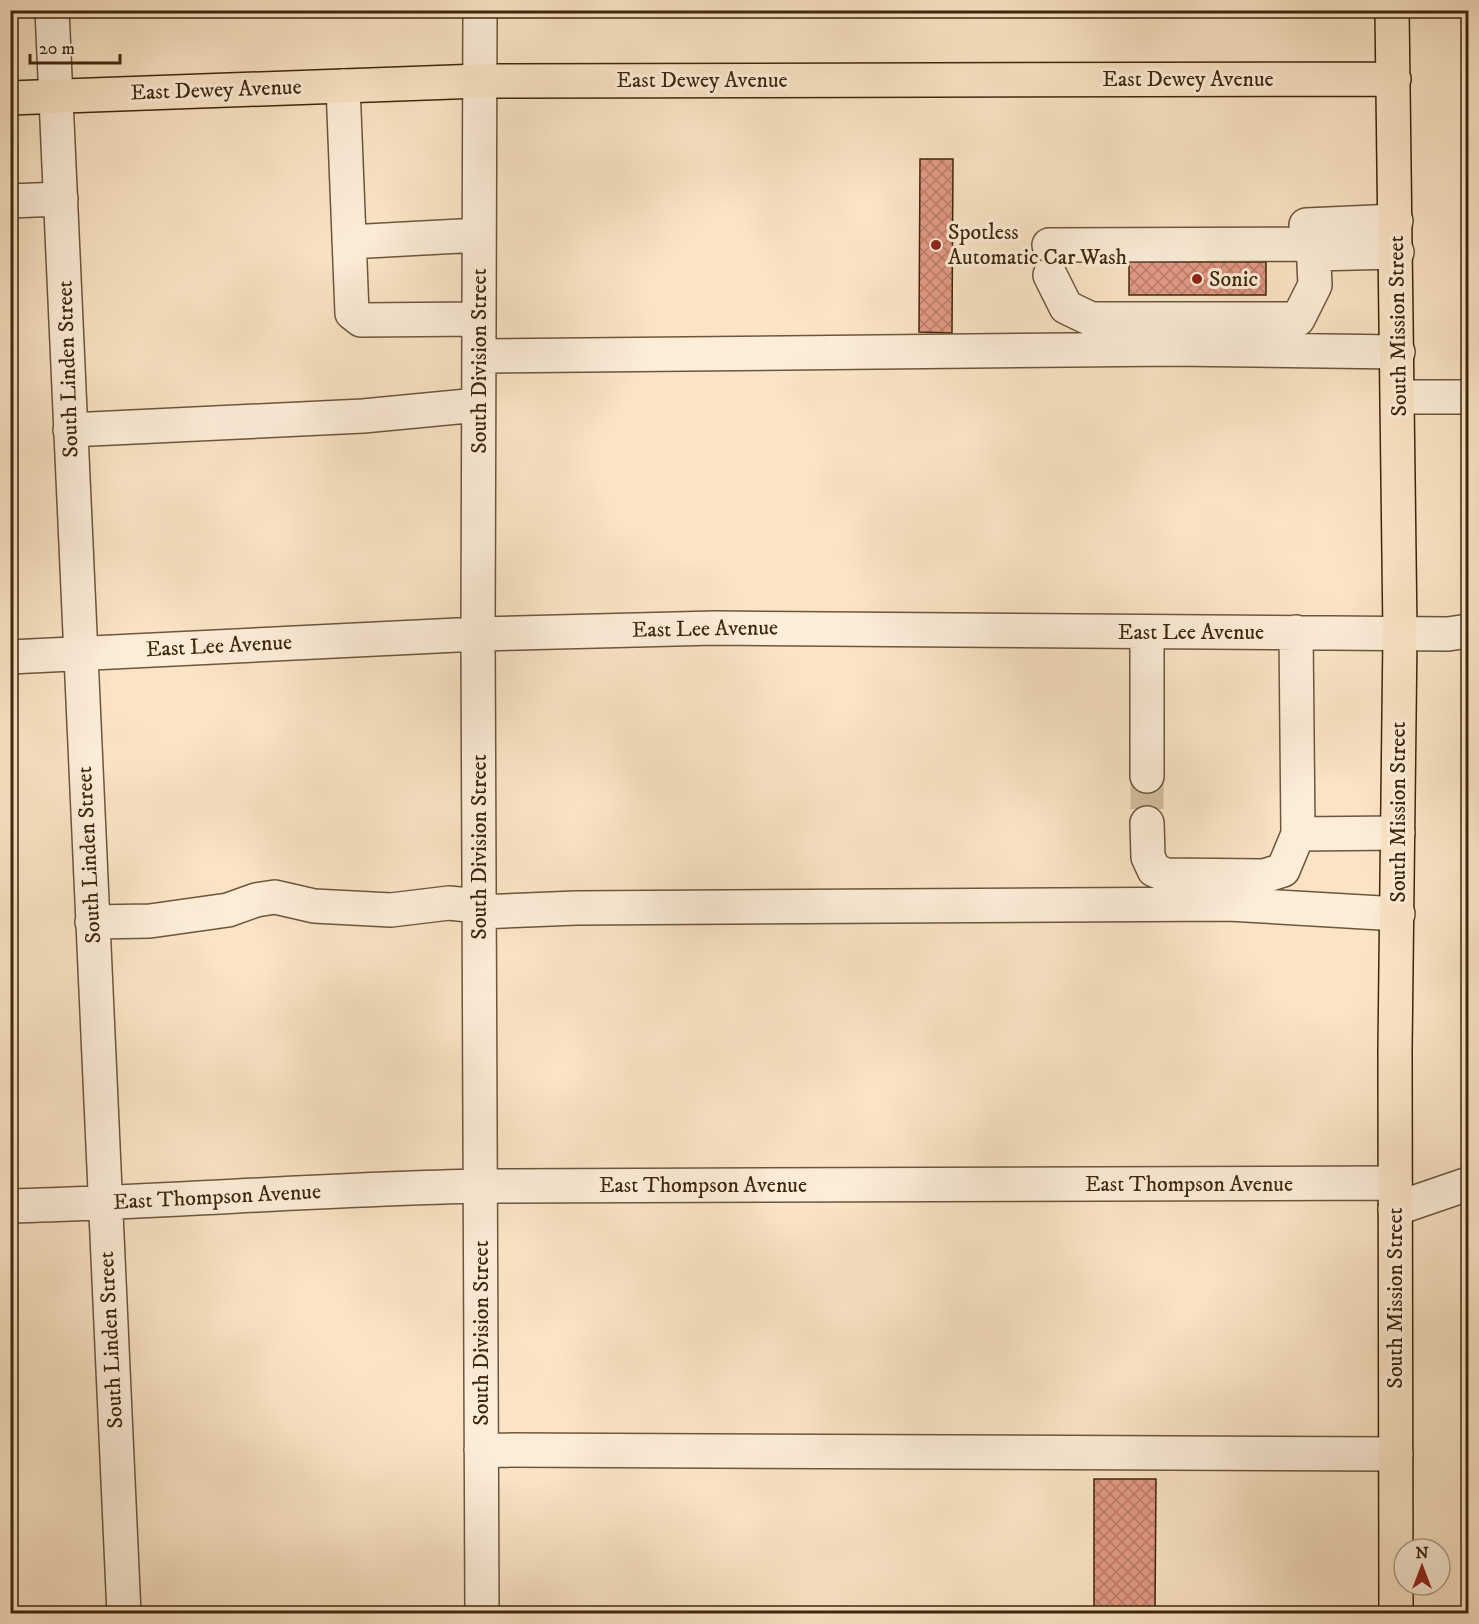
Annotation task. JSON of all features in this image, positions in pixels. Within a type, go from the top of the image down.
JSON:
[{"type":"main road","name":"South Mission Street","points":[[1392,10],[1397,237],[1400,634],[1395,1196],[1396,1614]]},
{"type":"main road","name":"East Dewey Avenue","points":[[10,98],[480,81],[1394,79]]},
{"type":"street","name":"South Linden Street","points":[[52,10],[124,1614]]},
{"type":"street","name":"South Division Street","points":[[480,10],[478,634],[482,1614]]},
{"type":"street","points":[[344,86],[352,313],[362,320],[479,319]]},
{"type":"street","points":[[10,201],[61,199]]},
{"type":"street","points":[[349,242],[479,235]]},
{"type":"street","points":[[1309,240],[1397,237]]},
{"type":"street","points":[[1309,240],[1313,244],[1049,260],[1066,307],[1091,319],[1298,319],[1315,285],[1309,240]]},
{"type":"street","points":[[479,356],[1174,349],[1398,352]]},
{"type":"street","points":[[1398,397],[1468,397]]},
{"type":"street","points":[[70,430],[363,416],[478,405]]},
{"type":"street","name":"East Lee Avenue","points":[[10,657],[478,634],[715,628],[1400,634],[1468,632]]},
{"type":"street","points":[[1147,632],[1147,776]]},
{"type":"street","points":[[1147,823],[1148,857],[1154,870],[1166,875],[1264,876],[1283,870],[1298,834],[1296,632]]},
{"type":"street","points":[[1298,834],[1398,833]]},
{"type":"street","points":[[92,922],[150,921],[228,910],[256,900],[275,897],[314,906],[390,910],[449,903],[479,909],[1229,904],[1398,914]]},
{"type":"street","name":"East Thompson Avenue","points":[[10,1206],[105,1204],[362,1188],[480,1186],[1395,1196],[1468,1185]]},
{"type":"street","points":[[481,1450],[1396,1454]]},
{"type":"building","name":"Spotless Automatic Car Wash","points":[[920,159],[953,159],[952,333],[919,332]]},
{"type":"building","name":"Sonic","points":[[1129,262],[1266,262],[1266,295],[1129,295]]},
{"type":"building","points":[[1094,1479],[1156,1479],[1155,1614],[1094,1614]]},
{"type":"tunnel","points":[[1147,776],[1147,823]]},
{"type":"place","name":"Spotless Automatic Car Wash","points":[[936,245]]},
{"type":"place","name":"Sonic","points":[[1197,279]]}]
